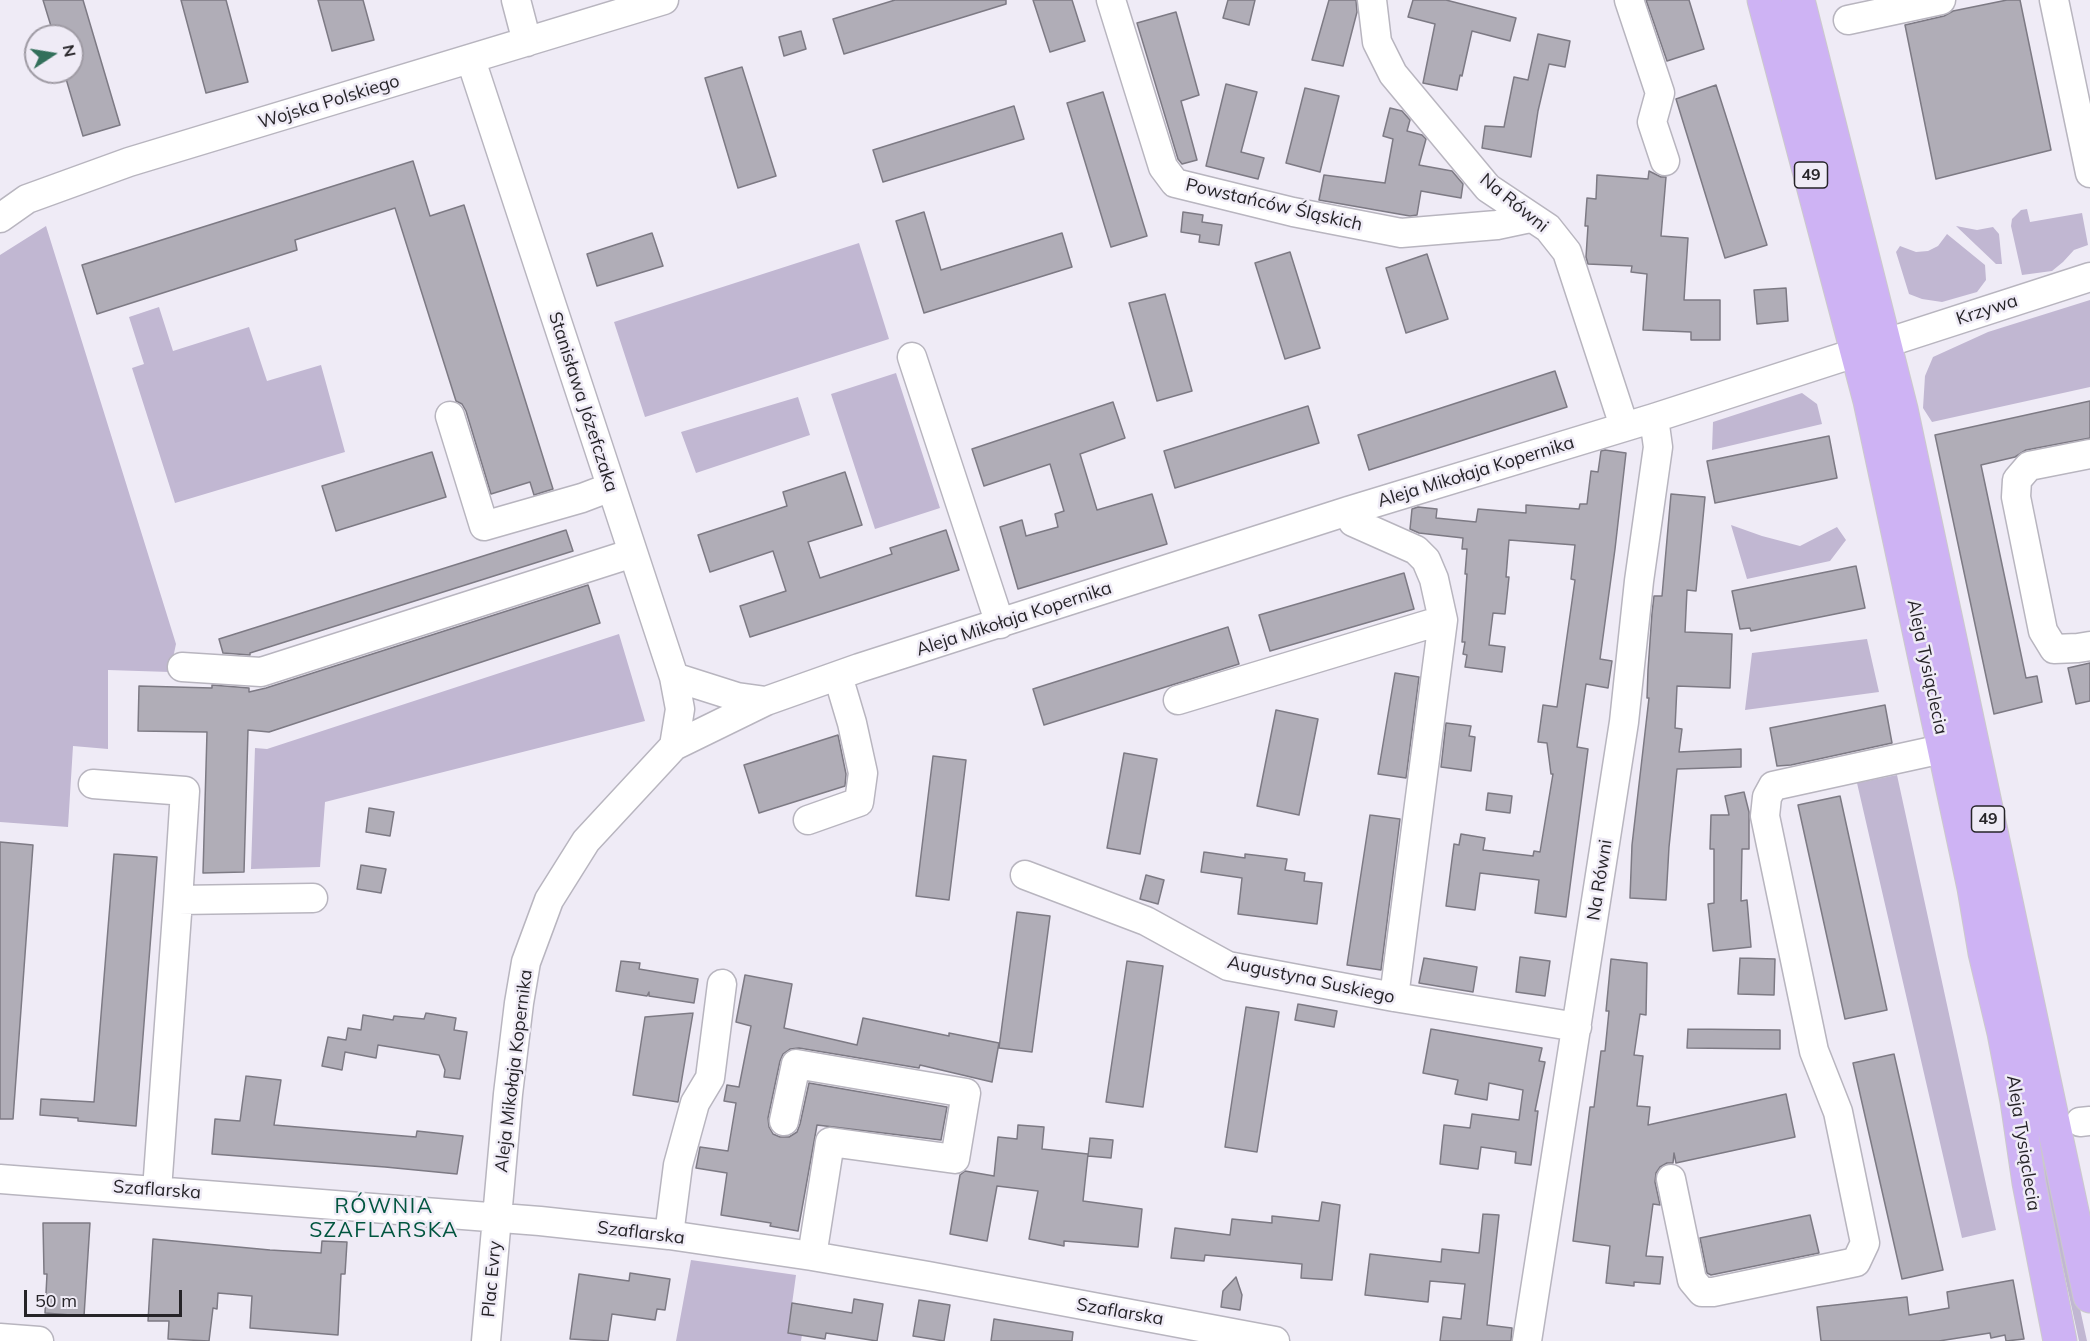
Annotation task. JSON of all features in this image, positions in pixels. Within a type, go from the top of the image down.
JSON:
[{"type":"main road","name":"Aleja Tysiąclecia","points":[[1764,0],[1871,347],[1919,487],[1958,745],[1974,888],[1985,953],[2017,1101],[2029,1183],[2060,1341]]},
{"type":"main road","name":"Aleja Tysiąclecia","points":[[1798,0],[1871,347]]},
{"type":"main road","name":"Aleja Tysiąclecia","points":[[1958,745],[2090,1296]]},
{"type":"street","points":[[516,0],[527,42]]},
{"type":"street","name":"Wojska Polskiego","points":[[0,218],[27,199],[129,162],[664,0]]},
{"type":"street","name":"Powstańców Śląskich","points":[[1111,0],[1163,167],[1175,183],[1187,188],[1293,212],[1401,233],[1497,225],[1530,218]]},
{"type":"street","name":"Na Równi","points":[[1372,0],[1377,42],[1393,74],[1488,188],[1548,228],[1567,252],[1624,426]]},
{"type":"street","points":[[1629,0],[1660,93],[1652,122],[1665,161]]},
{"type":"street","points":[[1848,20],[1941,0]]},
{"type":"street","points":[[2054,0],[2090,173]]},
{"type":"street","name":"Stanisława Józefczaka","points":[[471,60],[674,677],[680,709],[674,746]]},
{"type":"street","name":"Krzywa","points":[[1871,347],[2090,277]]},
{"type":"street","name":"Aleja Mikołaja Kopernika","points":[[498,1217],[508,1094],[519,1003],[526,962],[549,900],[586,841],[674,746],[766,701],[838,676],[1348,511],[1654,417],[1871,347]]},
{"type":"street","points":[[912,357],[1000,624]]},
{"type":"street","points":[[450,416],[484,526],[582,498],[611,487]]},
{"type":"street","name":"Na Równi","points":[[1527,1341],[1624,723],[1639,581],[1658,447],[1654,417]]},
{"type":"street","points":[[2090,454],[2029,466],[2017,480],[2016,497],[2043,631],[2054,649],[2090,646]]},
{"type":"street","points":[[1348,511],[1353,522],[1416,550],[1426,560],[1434,579],[1443,620],[1394,997]]},
{"type":"street","points":[[182,667],[261,672],[633,553]]},
{"type":"street","points":[[1178,700],[1443,620]]},
{"type":"street","points":[[808,820],[859,802],[863,773],[852,723],[838,676]]},
{"type":"street","points":[[674,677],[738,697],[766,701]]},
{"type":"street","points":[[1671,1179],[1692,1281],[1702,1292],[1713,1292],[1856,1262],[1865,1243],[1838,1112],[1814,1050],[1765,816],[1767,797],[1773,786],[1958,745]]},
{"type":"street","points":[[93,784],[185,791],[157,1190]]},
{"type":"street","name":"Augustyna Suskiego","points":[[1025,875],[1146,921],[1228,966],[1394,997],[1577,1027]]},
{"type":"street","points":[[178,900],[313,898]]},
{"type":"street","points":[[669,1235],[678,1165],[695,1103],[710,1078],[722,984]]},
{"type":"street","points":[[784,1121],[796,1064],[966,1093],[955,1159],[830,1142],[812,1256]]},
{"type":"street","name":"Szaflarska","points":[[0,1179],[498,1217],[669,1235],[812,1256],[1275,1341]]},
{"type":"street","name":"Plac Evry","points":[[486,1341],[498,1217]]},
{"type":"street","points":[[0,1338],[39,1341]]},
{"type":"shaded area","points":[[2027,209],[2030,222],[2082,213],[2088,245],[2074,250],[2052,271],[2022,275],[2011,226],[2012,219],[2021,210]]},
{"type":"shaded area","points":[[46,226],[176,644],[170,672],[108,670],[108,749],[73,746],[68,827],[0,822],[0,255]]},
{"type":"shaded area","points":[[1956,226],[1977,230],[1993,227],[1999,234],[2002,264],[1996,264]]},
{"type":"shaded area","points":[[1947,234],[1985,265],[1986,280],[1977,292],[1942,302],[1909,294],[1896,252],[1900,246],[1916,252],[1928,251],[1938,246]]},
{"type":"shaded area","points":[[859,243],[889,339],[645,417],[614,322]]},
{"type":"shaded area","points":[[2090,300],[2090,387],[1932,422],[1923,408],[1925,376],[1933,357],[1988,332]]},
{"type":"shaded area","points":[[159,307],[173,351],[249,327],[267,381],[321,365],[345,452],[175,503],[132,368],[144,364],[129,317]]},
{"type":"shaded area","points":[[896,373],[940,508],[875,529],[831,394]]},
{"type":"shaded area","points":[[1802,393],[1817,404],[1822,424],[1712,450],[1713,422]]},
{"type":"shaded area","points":[[798,397],[810,435],[696,473],[681,432]]},
{"type":"shaded area","points":[[1731,525],[1800,546],[1837,527],[1846,540],[1830,561],[1747,579]]},
{"type":"shaded area","points":[[619,634],[645,721],[325,802],[320,867],[251,869],[255,748],[267,749]]},
{"type":"shaded area","points":[[1867,639],[1879,692],[1745,710],[1752,653]]},
{"type":"shaded area","points":[[1897,775],[1996,1230],[1962,1238],[1857,783]]},
{"type":"shaded area","points":[[2004,959],[2087,1341],[2079,1341],[1996,961]]},
{"type":"shaded area","points":[[691,1260],[796,1275],[788,1333],[802,1335],[801,1341],[676,1341]]},
{"type":"building","points":[[43,0],[83,0],[120,125],[83,136],[68,84],[84,84],[84,24],[50,24]]},
{"type":"building","points":[[181,0],[226,0],[248,82],[206,93]]},
{"type":"building","points":[[318,0],[363,0],[374,40],[332,51]]},
{"type":"building","points":[[895,0],[1006,0],[1006,4],[844,54],[833,19]]},
{"type":"building","points":[[1033,0],[1072,0],[1085,41],[1050,52]]},
{"type":"building","points":[[1228,0],[1255,0],[1249,25],[1223,18]]},
{"type":"building","points":[[1329,0],[1356,0],[1357,12],[1343,66],[1312,60]]},
{"type":"building","points":[[1413,0],[1446,0],[1516,18],[1510,41],[1472,31],[1457,90],[1423,83],[1435,24],[1408,17]]},
{"type":"building","points":[[1646,0],[1689,0],[1704,49],[1667,61]]},
{"type":"building","points":[[2007,0],[2020,0],[2051,150],[1936,179],[1905,25],[1944,16],[1953,11]]},
{"type":"building","points":[[1176,12],[1199,95],[1181,101],[1197,160],[1182,164],[1178,159],[1137,23]]},
{"type":"building","points":[[801,31],[806,49],[784,56],[779,37]]},
{"type":"building","points":[[1538,34],[1570,41],[1565,67],[1549,64],[1538,111],[1531,157],[1482,148],[1485,126],[1504,127],[1514,77],[1528,80]]},
{"type":"building","points":[[742,67],[776,176],[738,188],[705,78]]},
{"type":"building","points":[[1226,84],[1257,92],[1241,152],[1264,158],[1258,179],[1206,166]]},
{"type":"building","points":[[1716,85],[1767,245],[1725,258],[1676,99]]},
{"type":"building","points":[[1305,88],[1339,96],[1320,172],[1286,163]]},
{"type":"building","points":[[1103,92],[1147,236],[1111,247],[1067,103]]},
{"type":"building","points":[[1014,106],[1024,139],[883,182],[873,150]]},
{"type":"building","points":[[1390,108],[1402,111],[1410,120],[1407,131],[1422,135],[1426,139],[1419,165],[1452,171],[1463,184],[1461,198],[1421,191],[1417,215],[1410,216],[1319,200],[1324,175],[1385,183],[1393,139],[1383,136]]},
{"type":"building","points":[[413,161],[430,216],[464,205],[553,489],[534,495],[530,482],[491,494],[466,411],[462,404],[456,401],[395,208],[295,240],[297,250],[97,314],[82,265]]},
{"type":"building","points":[[1649,171],[1666,177],[1661,236],[1688,238],[1684,300],[1720,300],[1720,340],[1691,340],[1691,332],[1643,330],[1647,274],[1631,272],[1632,266],[1588,264],[1586,257],[1588,226],[1585,226],[1587,198],[1596,199],[1597,175],[1648,179]]},
{"type":"building","points":[[924,212],[941,270],[1062,233],[1072,267],[924,313],[896,221]]},
{"type":"building","points":[[1183,212],[1203,215],[1202,222],[1222,225],[1219,245],[1199,242],[1200,235],[1181,232]]},
{"type":"building","points":[[652,233],[663,266],[597,286],[587,254]]},
{"type":"building","points":[[1290,252],[1320,348],[1285,359],[1255,263]]},
{"type":"building","points":[[1427,254],[1448,319],[1406,333],[1386,268]]},
{"type":"building","points":[[1786,288],[1788,321],[1757,324],[1754,290]]},
{"type":"building","points":[[1165,294],[1192,391],[1157,401],[1129,303]]},
{"type":"building","points":[[1555,371],[1567,407],[1369,470],[1358,435]]},
{"type":"building","points":[[2090,401],[2090,438],[2026,450],[2015,457],[1981,465],[2026,678],[2037,676],[2042,702],[1994,714],[1935,435]]},
{"type":"building","points":[[1113,402],[1125,438],[1080,454],[1097,510],[1152,494],[1167,544],[1018,589],[1000,527],[1022,520],[1026,536],[1058,527],[1055,514],[1064,511],[1050,464],[984,486],[972,449]]},
{"type":"building","points":[[1308,406],[1319,443],[1175,488],[1164,451]]},
{"type":"building","points":[[1829,436],[1837,478],[1715,503],[1707,461]]},
{"type":"building","points":[[1601,451],[1626,453],[1600,659],[1612,661],[1608,688],[1586,684],[1577,747],[1588,749],[1566,917],[1535,913],[1539,880],[1480,873],[1475,910],[1446,906],[1454,844],[1459,845],[1461,834],[1485,838],[1483,850],[1533,856],[1534,851],[1540,852],[1553,774],[1551,774],[1547,743],[1538,742],[1543,705],[1557,707],[1575,580],[1571,579],[1575,545],[1509,540],[1506,577],[1509,577],[1505,614],[1493,613],[1489,645],[1505,647],[1502,672],[1465,667],[1467,655],[1463,654],[1465,642],[1462,642],[1467,549],[1462,549],[1463,538],[1419,533],[1410,529],[1412,509],[1418,507],[1437,509],[1436,518],[1476,522],[1478,509],[1526,513],[1526,505],[1579,509],[1580,504],[1587,504],[1591,471],[1598,472]]},
{"type":"building","points":[[432,452],[446,497],[336,531],[322,486]]},
{"type":"building","points":[[845,472],[862,525],[808,542],[820,578],[892,554],[890,548],[946,530],[959,570],[750,637],[740,606],[786,591],[773,551],[710,572],[698,535],[787,506],[783,492]]},
{"type":"building","points":[[1671,494],[1705,497],[1696,591],[1687,590],[1685,632],[1732,634],[1730,688],[1677,686],[1675,728],[1682,729],[1679,752],[1741,749],[1741,767],[1677,769],[1666,900],[1630,898],[1632,845],[1649,698],[1647,698],[1652,613],[1654,596],[1662,596]]},
{"type":"building","points":[[566,530],[573,551],[250,653],[250,655],[223,653],[219,639]]},
{"type":"building","points":[[1856,566],[1865,608],[1751,631],[1750,628],[1740,629],[1732,591]]},
{"type":"building","points":[[1404,573],[1414,609],[1270,651],[1259,615]]},
{"type":"building","points":[[588,585],[600,623],[269,732],[248,730],[244,872],[203,873],[207,732],[138,731],[139,686],[212,688],[212,685],[249,688],[249,692]]},
{"type":"building","points":[[1228,627],[1239,664],[1044,725],[1033,689]]},
{"type":"building","points":[[2090,663],[2090,701],[2076,704],[2068,668]]},
{"type":"building","points":[[1395,673],[1419,677],[1406,778],[1378,774]]},
{"type":"building","points":[[1885,705],[1892,743],[1777,766],[1770,728]]},
{"type":"building","points":[[1276,710],[1318,719],[1299,815],[1257,806]]},
{"type":"building","points":[[1446,723],[1471,726],[1469,736],[1475,737],[1471,771],[1441,767]]},
{"type":"building","points":[[838,735],[846,774],[845,786],[759,813],[744,765]]},
{"type":"building","points":[[1124,753],[1157,759],[1140,854],[1107,848]]},
{"type":"building","points":[[933,756],[966,760],[949,900],[916,896]]},
{"type":"building","points":[[1744,792],[1749,812],[1749,849],[1742,849],[1741,901],[1747,900],[1751,947],[1713,951],[1708,904],[1714,903],[1714,849],[1710,849],[1711,815],[1729,815],[1725,796]]},
{"type":"building","points":[[1488,793],[1512,796],[1510,813],[1486,810]]},
{"type":"building","points":[[1840,796],[1887,1010],[1845,1019],[1798,805]]},
{"type":"building","points":[[369,808],[394,812],[390,836],[366,832]]},
{"type":"building","points":[[1370,815],[1400,819],[1381,970],[1347,965]]},
{"type":"building","points":[[0,842],[33,845],[13,1119],[0,1119]]},
{"type":"building","points":[[1204,852],[1245,858],[1245,854],[1287,859],[1285,870],[1305,873],[1304,881],[1322,883],[1317,924],[1238,914],[1242,878],[1201,872]]},
{"type":"building","points":[[114,854],[157,857],[136,1126],[40,1115],[41,1099],[94,1102]]},
{"type":"building","points":[[361,865],[386,869],[381,893],[357,889]]},
{"type":"building","points":[[1146,875],[1164,880],[1158,904],[1140,899]]},
{"type":"building","points":[[1017,912],[1050,916],[1032,1052],[999,1048]]},
{"type":"building","points":[[1520,957],[1550,961],[1545,996],[1516,992]]},
{"type":"building","points":[[1424,958],[1477,967],[1473,992],[1419,983]]},
{"type":"building","points":[[1740,958],[1775,959],[1774,995],[1738,994]]},
{"type":"building","points":[[1611,959],[1647,963],[1646,1015],[1640,1014],[1634,1055],[1643,1056],[1637,1106],[1650,1107],[1648,1125],[1786,1094],[1795,1137],[1676,1163],[1674,1153],[1673,1163],[1660,1167],[1656,1173],[1655,1182],[1660,1205],[1653,1204],[1646,1256],[1663,1257],[1660,1284],[1634,1282],[1634,1286],[1606,1283],[1610,1246],[1573,1241],[1590,1107],[1594,1107],[1601,1051],[1605,1051]]},
{"type":"building","points":[[621,961],[640,963],[639,969],[698,979],[694,1003],[649,996],[649,992],[647,996],[616,991]]},
{"type":"building","points":[[1127,961],[1163,966],[1143,1107],[1106,1102]]},
{"type":"building","points":[[745,975],[792,984],[784,1028],[857,1045],[863,1018],[949,1036],[949,1033],[999,1043],[992,1082],[920,1065],[919,1068],[799,1048],[790,1049],[783,1054],[780,1061],[768,1118],[773,1134],[789,1137],[797,1132],[809,1083],[947,1107],[941,1140],[817,1125],[798,1231],[770,1226],[771,1223],[721,1215],[727,1173],[696,1168],[700,1147],[728,1151],[736,1103],[724,1101],[727,1085],[739,1087],[751,1026],[736,1022]]},
{"type":"building","points":[[1298,1004],[1337,1011],[1334,1027],[1295,1020]]},
{"type":"building","points":[[1246,1007],[1279,1012],[1257,1152],[1225,1147]]},
{"type":"building","points":[[426,1013],[456,1018],[454,1030],[467,1032],[460,1079],[444,1077],[445,1070],[439,1055],[378,1045],[376,1058],[345,1052],[342,1070],[322,1066],[328,1037],[346,1040],[348,1028],[361,1030],[363,1015],[393,1020],[394,1016],[424,1019]]},
{"type":"building","points":[[693,1013],[678,1102],[633,1095],[645,1017]]},
{"type":"building","points":[[1431,1029],[1542,1048],[1539,1061],[1545,1062],[1535,1111],[1538,1111],[1531,1165],[1515,1163],[1516,1152],[1481,1147],[1478,1169],[1440,1164],[1444,1125],[1470,1128],[1472,1114],[1519,1120],[1523,1090],[1489,1083],[1487,1100],[1455,1094],[1458,1080],[1423,1073]]},
{"type":"building","points":[[1688,1029],[1780,1030],[1780,1049],[1687,1048]]},
{"type":"building","points":[[1894,1054],[1943,1270],[1902,1279],[1853,1063]]},
{"type":"building","points":[[246,1076],[281,1080],[274,1125],[416,1137],[417,1131],[463,1136],[457,1174],[212,1154],[215,1119],[240,1121]]},
{"type":"building","points":[[1018,1125],[1044,1127],[1042,1149],[1088,1154],[1083,1201],[1142,1209],[1138,1247],[1064,1241],[1064,1246],[1029,1239],[1038,1191],[997,1186],[987,1241],[950,1234],[960,1175],[965,1171],[994,1176],[998,1137],[1017,1139]]},
{"type":"building","points":[[1090,1138],[1113,1140],[1111,1158],[1088,1156]]},
{"type":"building","points":[[1322,1202],[1340,1205],[1332,1280],[1301,1278],[1302,1264],[1205,1255],[1204,1261],[1171,1258],[1175,1228],[1230,1235],[1232,1219],[1272,1223],[1272,1216],[1319,1221]]},
{"type":"building","points":[[1483,1214],[1499,1215],[1487,1325],[1512,1328],[1511,1341],[1440,1341],[1443,1317],[1461,1319],[1465,1284],[1430,1281],[1428,1302],[1365,1295],[1370,1254],[1441,1262],[1442,1249],[1479,1253]]},
{"type":"building","points":[[1810,1215],[1819,1253],[1711,1275],[1707,1273],[1700,1238]]},
{"type":"building","points":[[43,1223],[90,1223],[84,1316],[45,1313],[47,1274],[44,1274]]},
{"type":"building","points":[[153,1239],[321,1253],[322,1241],[347,1242],[345,1274],[341,1274],[338,1335],[250,1328],[252,1296],[218,1293],[217,1309],[213,1308],[209,1341],[168,1339],[169,1321],[148,1321]]},
{"type":"building","points":[[630,1273],[670,1279],[665,1310],[657,1309],[655,1320],[612,1314],[608,1341],[570,1339],[579,1274],[629,1281]]},
{"type":"building","points":[[1236,1277],[1242,1295],[1240,1310],[1221,1307],[1223,1291]]},
{"type":"building","points":[[2013,1280],[2024,1339],[2006,1341],[2005,1335],[1991,1338],[1990,1333],[1939,1341],[1821,1341],[1817,1307],[1907,1297],[1909,1315],[1949,1308],[1947,1292]]},
{"type":"building","points":[[854,1299],[883,1304],[877,1341],[826,1333],[825,1339],[788,1333],[792,1303],[852,1313]]},
{"type":"building","points":[[919,1300],[950,1305],[944,1341],[913,1336]]},
{"type":"building","points":[[994,1319],[1073,1332],[1072,1341],[991,1341]]},
{"type":"district","name":"RÓWNIA SZAFLARSKA","points":[[384,1219]]}]
